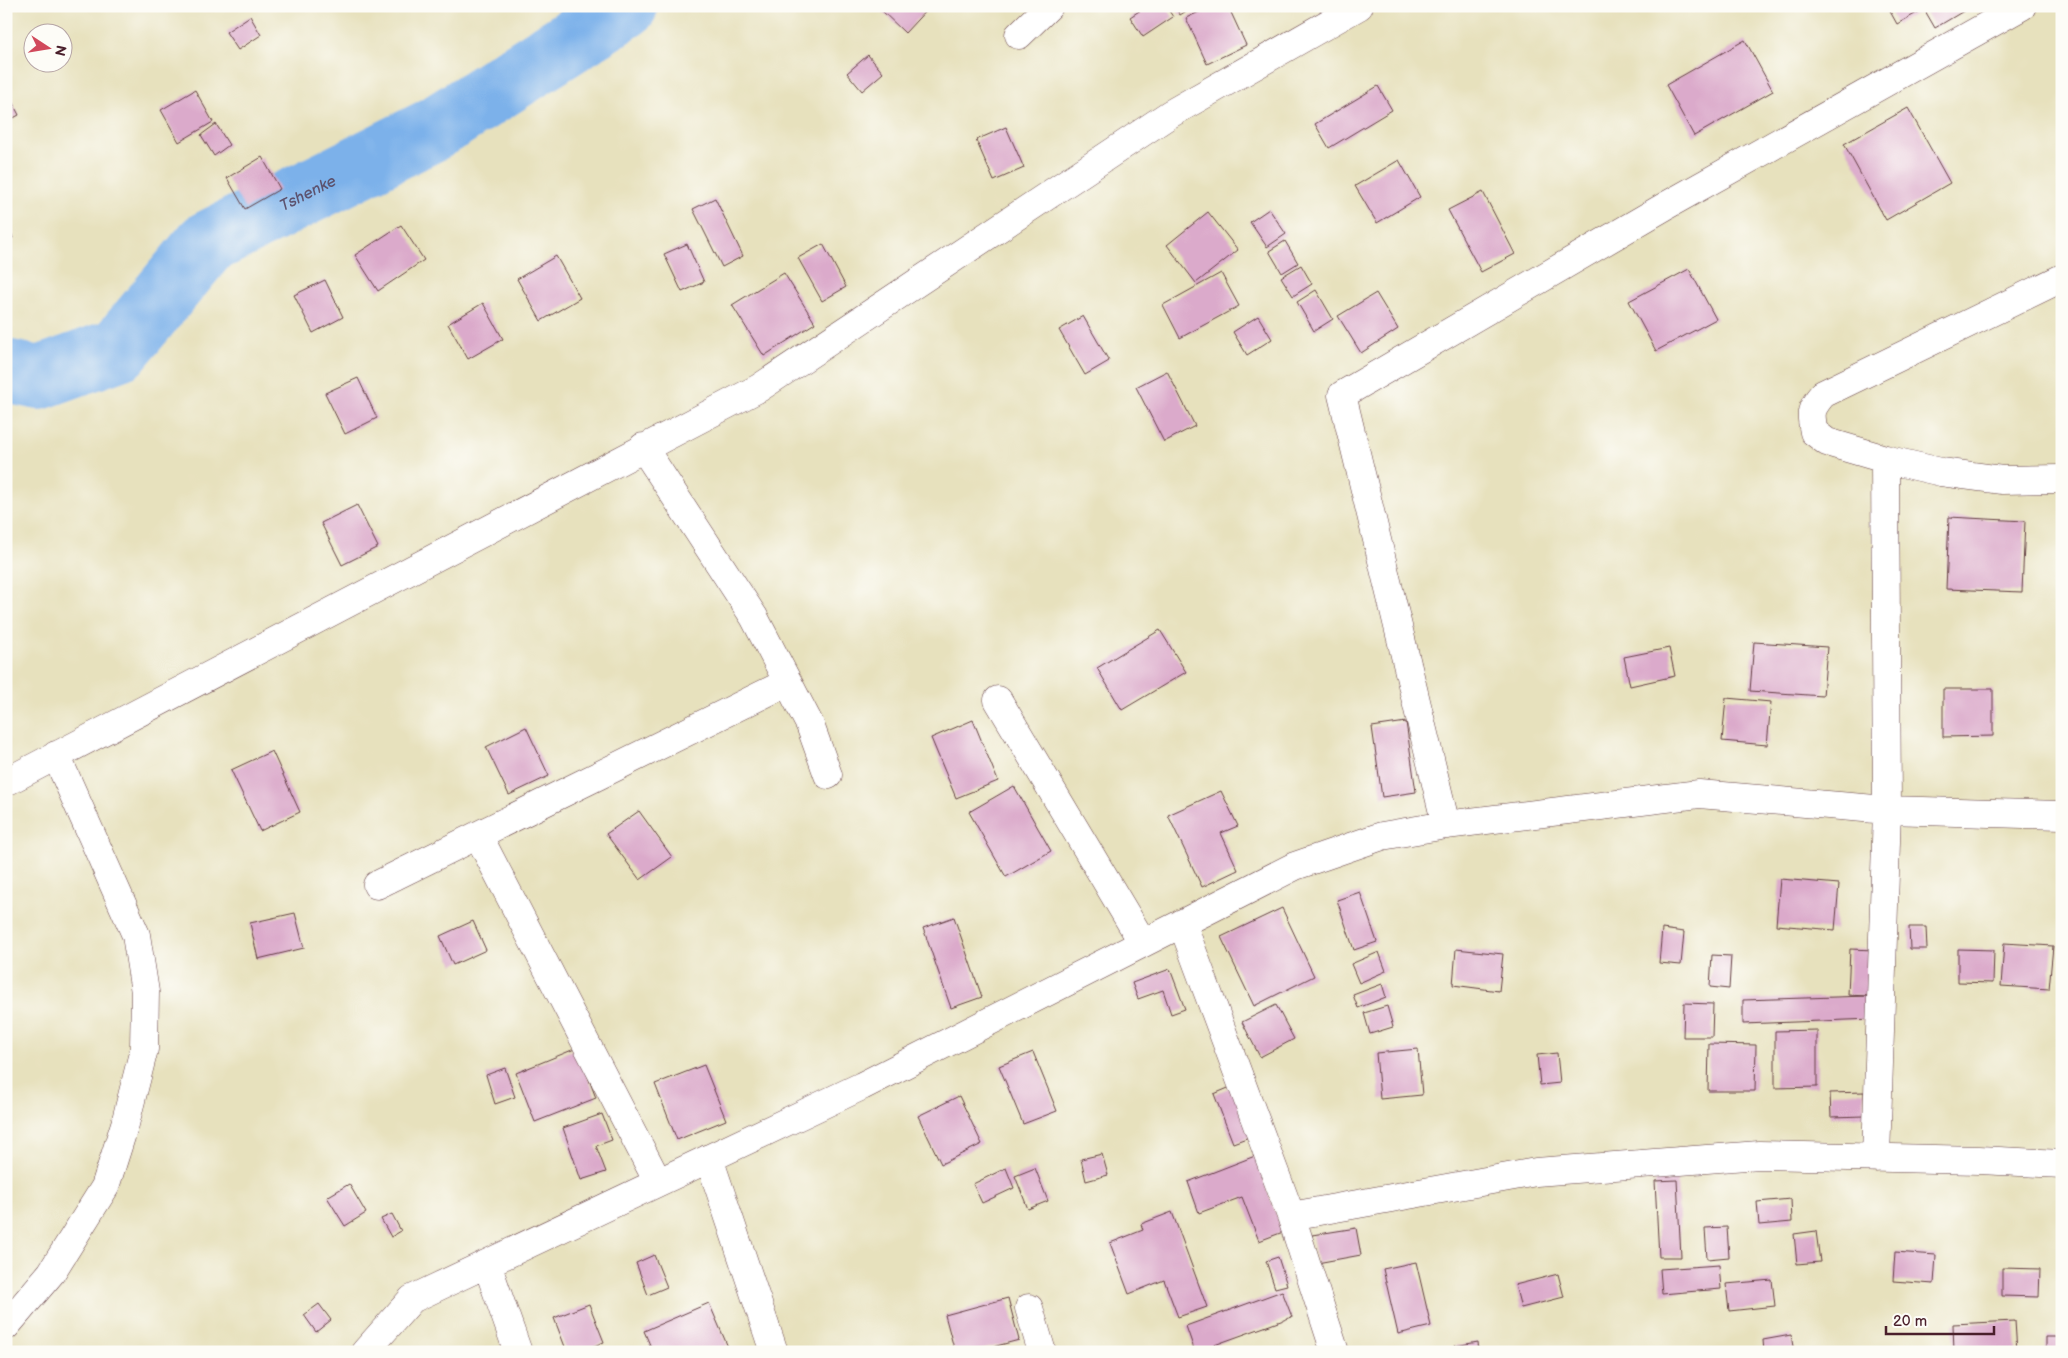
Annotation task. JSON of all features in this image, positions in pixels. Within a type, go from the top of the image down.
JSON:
[{"type":"street","points":[[1019,35],[1049,6]]},
{"type":"street","points":[[6,782],[643,447],[759,388],[1170,114],[1360,6]]},
{"type":"street","points":[[1446,825],[1342,396],[1669,204],[2022,6]]},
{"type":"street","points":[[2062,278],[1823,394],[1815,403],[1810,415],[1814,432],[1828,442],[1884,459],[1941,472],[2002,480],[2062,479]]},
{"type":"street","points":[[643,447],[754,617],[810,725],[828,775]]},
{"type":"street","points":[[1876,1158],[1887,810],[1884,459]]},
{"type":"street","points":[[377,885],[788,682]]},
{"type":"street","points":[[998,700],[1143,943]]},
{"type":"street","points":[[6,1326],[51,1273],[105,1187],[125,1124],[144,1049],[145,992],[136,936],[56,755]]},
{"type":"street","points":[[365,1352],[412,1299],[862,1086],[1295,866],[1382,836],[1446,825],[1699,794],[1887,810],[2062,815]]},
{"type":"street","points":[[478,834],[658,1182]]},
{"type":"street","points":[[1182,924],[1291,1216],[1335,1352]]},
{"type":"street","points":[[1291,1216],[1536,1172],[1759,1156],[1979,1160],[2062,1164]]},
{"type":"street","points":[[710,1158],[774,1352]]},
{"type":"street","points":[[486,1264],[518,1352]]},
{"type":"street","points":[[1028,1308],[1042,1352]]},
{"type":"building","points":[[881,6],[930,6],[905,33],[879,8]]},
{"type":"building","points":[[1147,6],[1166,6],[1173,17],[1143,37],[1130,17]]},
{"type":"building","points":[[1174,6],[1194,6],[1180,15]]},
{"type":"building","points":[[1212,6],[1228,6],[1246,45],[1207,64],[1186,18]]},
{"type":"building","points":[[1887,6],[1972,6],[1935,28],[1924,9],[1897,24]]},
{"type":"building","points":[[250,16],[261,35],[238,50],[226,32]]},
{"type":"building","points":[[1745,40],[1773,91],[1694,136],[1666,85]]},
{"type":"building","points":[[868,55],[883,73],[862,91],[847,73]]},
{"type":"building","points":[[1378,86],[1392,110],[1329,148],[1315,124]]},
{"type":"building","points":[[6,90],[19,115],[6,122]]},
{"type":"building","points":[[195,90],[213,122],[179,142],[161,110]]},
{"type":"building","points":[[1908,108],[1950,183],[1886,220],[1844,144]]},
{"type":"building","points":[[216,124],[229,145],[214,156],[201,135]]},
{"type":"building","points":[[1006,127],[1024,168],[994,181],[976,140]]},
{"type":"building","points":[[262,157],[280,189],[245,209],[227,178]]},
{"type":"building","points":[[1399,160],[1420,197],[1377,223],[1355,186]]},
{"type":"building","points":[[1483,192],[1515,254],[1481,272],[1448,210]]},
{"type":"building","points":[[715,198],[743,256],[722,267],[693,209]]},
{"type":"building","points":[[1269,209],[1286,234],[1267,247],[1250,222]]},
{"type":"building","points":[[1208,212],[1238,250],[1196,283],[1167,245]]},
{"type":"building","points":[[6,217],[13,238],[6,240]]},
{"type":"building","points":[[401,225],[424,260],[378,291],[355,255]]},
{"type":"building","points":[[1285,241],[1298,263],[1282,273],[1269,251]]},
{"type":"building","points":[[687,244],[704,282],[682,292],[664,254]]},
{"type":"building","points":[[823,244],[846,287],[822,301],[798,258]]},
{"type":"building","points":[[556,256],[580,298],[541,321],[517,279]]},
{"type":"building","points":[[1301,265],[1312,284],[1293,296],[1281,277]]},
{"type":"building","points":[[1689,269],[1716,319],[1656,351],[1629,301]]},
{"type":"building","points":[[784,273],[815,323],[764,356],[732,305]]},
{"type":"building","points":[[1221,273],[1239,306],[1180,338],[1163,305]]},
{"type":"building","points":[[325,280],[343,317],[313,333],[294,295]]},
{"type":"building","points":[[1316,290],[1333,319],[1314,331],[1297,302]]},
{"type":"building","points":[[1376,293],[1398,329],[1361,353],[1338,316]]},
{"type":"building","points":[[483,303],[503,339],[468,359],[448,324]]},
{"type":"building","points":[[1083,316],[1109,361],[1085,375],[1059,330]]},
{"type":"building","points":[[1258,316],[1272,339],[1247,355],[1233,332]]},
{"type":"building","points":[[1167,371],[1195,426],[1164,442],[1136,387]]},
{"type":"building","points":[[358,378],[377,418],[345,434],[325,393]]},
{"type":"building","points":[[357,505],[378,547],[342,565],[321,523]]},
{"type":"building","points":[[1949,517],[2025,521],[2022,592],[1946,589]]},
{"type":"building","points":[[1160,630],[1186,672],[1122,710],[1097,668]]},
{"type":"building","points":[[1754,642],[1827,647],[1823,696],[1750,691]]},
{"type":"building","points":[[1669,648],[1675,676],[1630,686],[1624,657]]},
{"type":"building","points":[[1943,689],[1993,689],[1993,736],[1943,737]]},
{"type":"building","points":[[1726,698],[1771,702],[1767,745],[1722,741]]},
{"type":"building","points":[[973,720],[998,781],[956,798],[931,738]]},
{"type":"building","points":[[1406,722],[1416,792],[1382,797],[1372,727]]},
{"type":"building","points":[[526,727],[549,776],[509,795],[486,747]]},
{"type":"building","points":[[272,751],[300,812],[260,831],[231,770]]},
{"type":"building","points":[[1014,786],[1051,851],[1006,877],[969,812]]},
{"type":"building","points":[[1221,791],[1238,826],[1221,833],[1238,870],[1202,887],[1168,815]]},
{"type":"building","points":[[639,811],[672,857],[640,880],[606,834]]},
{"type":"building","points":[[1780,879],[1839,884],[1835,930],[1776,925]]},
{"type":"building","points":[[1360,892],[1377,942],[1354,950],[1337,900]]},
{"type":"building","points":[[1282,908],[1314,976],[1254,1006],[1221,937]]},
{"type":"building","points":[[295,913],[304,948],[258,959],[250,923]]},
{"type":"building","points":[[954,917],[982,997],[951,1008],[923,928]]},
{"type":"building","points":[[473,921],[486,950],[453,965],[440,936]]},
{"type":"building","points":[[1909,927],[1926,927],[1927,949],[1910,949]]},
{"type":"building","points":[[1662,929],[1684,932],[1681,965],[1659,963]]},
{"type":"building","points":[[2004,943],[2053,946],[2049,989],[2001,986]]},
{"type":"building","points":[[1456,949],[1503,954],[1499,991],[1453,985]]},
{"type":"building","points":[[1850,949],[1874,950],[1873,1019],[1743,1024],[1743,1000],[1867,996],[1848,995]]},
{"type":"building","points":[[1958,949],[1994,950],[1993,983],[1958,982]]},
{"type":"building","points":[[1379,952],[1386,971],[1359,983],[1351,964]]},
{"type":"building","points":[[1712,955],[1731,956],[1729,989],[1710,987]]},
{"type":"building","points":[[1170,969],[1185,1009],[1171,1014],[1163,990],[1138,999],[1132,983]]},
{"type":"building","points":[[1382,984],[1386,997],[1358,1008],[1353,995]]},
{"type":"building","points":[[1684,1003],[1713,1004],[1712,1037],[1683,1037]]},
{"type":"building","points":[[1276,1005],[1294,1039],[1260,1057],[1242,1022]]},
{"type":"building","points":[[1387,1006],[1393,1027],[1370,1034],[1364,1013]]},
{"type":"building","points":[[1817,1030],[1817,1087],[1775,1088],[1775,1031]]},
{"type":"building","points":[[1709,1044],[1756,1045],[1755,1091],[1708,1091]]},
{"type":"building","points":[[577,1048],[596,1098],[535,1122],[516,1073]]},
{"type":"building","points":[[1418,1049],[1422,1095],[1380,1099],[1376,1053]]},
{"type":"building","points":[[1033,1052],[1057,1111],[1023,1124],[999,1066]]},
{"type":"building","points":[[1557,1053],[1560,1083],[1540,1085],[1537,1055]]},
{"type":"building","points":[[704,1065],[726,1120],[677,1140],[655,1084]]},
{"type":"building","points":[[505,1068],[515,1097],[495,1104],[486,1075]]},
{"type":"building","points":[[1233,1086],[1252,1136],[1233,1143],[1214,1094]]},
{"type":"building","points":[[1864,1092],[1865,1116],[1831,1117],[1830,1093]]},
{"type":"building","points":[[959,1096],[982,1144],[941,1164],[918,1116]]},
{"type":"building","points":[[602,1114],[612,1140],[596,1146],[606,1172],[581,1180],[563,1128]]},
{"type":"building","points":[[1102,1154],[1108,1175],[1086,1181],[1081,1159]]},
{"type":"building","points":[[1255,1156],[1283,1232],[1259,1241],[1242,1197],[1199,1213],[1188,1182]]},
{"type":"building","points":[[1006,1168],[1014,1188],[982,1203],[973,1184]]},
{"type":"building","points":[[1035,1168],[1048,1201],[1028,1209],[1015,1176]]},
{"type":"building","points":[[1677,1180],[1681,1257],[1659,1257],[1655,1181]]},
{"type":"building","points":[[349,1184],[366,1213],[345,1226],[327,1197]]},
{"type":"building","points":[[1791,1199],[1792,1222],[1759,1225],[1757,1202]]},
{"type":"building","points":[[1172,1212],[1207,1307],[1178,1317],[1164,1280],[1129,1294],[1110,1243],[1143,1230],[1141,1224]]},
{"type":"building","points":[[392,1214],[401,1231],[391,1237],[381,1219]]},
{"type":"building","points":[[1727,1227],[1729,1257],[1707,1259],[1705,1228]]},
{"type":"building","points":[[1356,1228],[1361,1255],[1317,1263],[1312,1235]]},
{"type":"building","points":[[1816,1231],[1820,1262],[1797,1264],[1794,1234]]},
{"type":"building","points":[[1895,1252],[1936,1255],[1934,1284],[1893,1281]]},
{"type":"building","points":[[654,1255],[667,1287],[648,1295],[636,1263]]},
{"type":"building","points":[[1278,1257],[1287,1285],[1275,1288],[1266,1261]]},
{"type":"building","points":[[1416,1262],[1431,1326],[1398,1334],[1383,1269]]},
{"type":"building","points":[[1719,1265],[1721,1289],[1662,1294],[1660,1269]]},
{"type":"building","points":[[2002,1268],[2040,1269],[2039,1297],[2002,1296]]},
{"type":"building","points":[[1558,1274],[1564,1297],[1521,1308],[1515,1285]]},
{"type":"building","points":[[1772,1280],[1775,1306],[1729,1311],[1726,1284]]},
{"type":"building","points":[[1282,1291],[1292,1317],[1195,1352],[1186,1326]]},
{"type":"building","points":[[1008,1298],[1019,1340],[974,1352],[955,1352],[945,1315]]},
{"type":"building","points":[[709,1303],[728,1347],[716,1352],[653,1352],[644,1331]]},
{"type":"building","points":[[319,1304],[331,1320],[316,1332],[304,1315]]},
{"type":"building","points":[[589,1304],[604,1342],[579,1352],[567,1352],[554,1318]]},
{"type":"building","points":[[2015,1321],[2017,1352],[1954,1352],[1953,1324]]},
{"type":"building","points":[[1791,1335],[1794,1352],[1764,1352],[1763,1340]]},
{"type":"building","points":[[2046,1337],[2062,1337],[2062,1352],[2046,1352]]},
{"type":"building","points":[[1478,1342],[1479,1352],[1456,1352],[1455,1346]]},
{"type":"waterway","name":"Tshenke","points":[[6,371],[39,378],[119,349],[207,243],[434,129],[626,6]]}]
